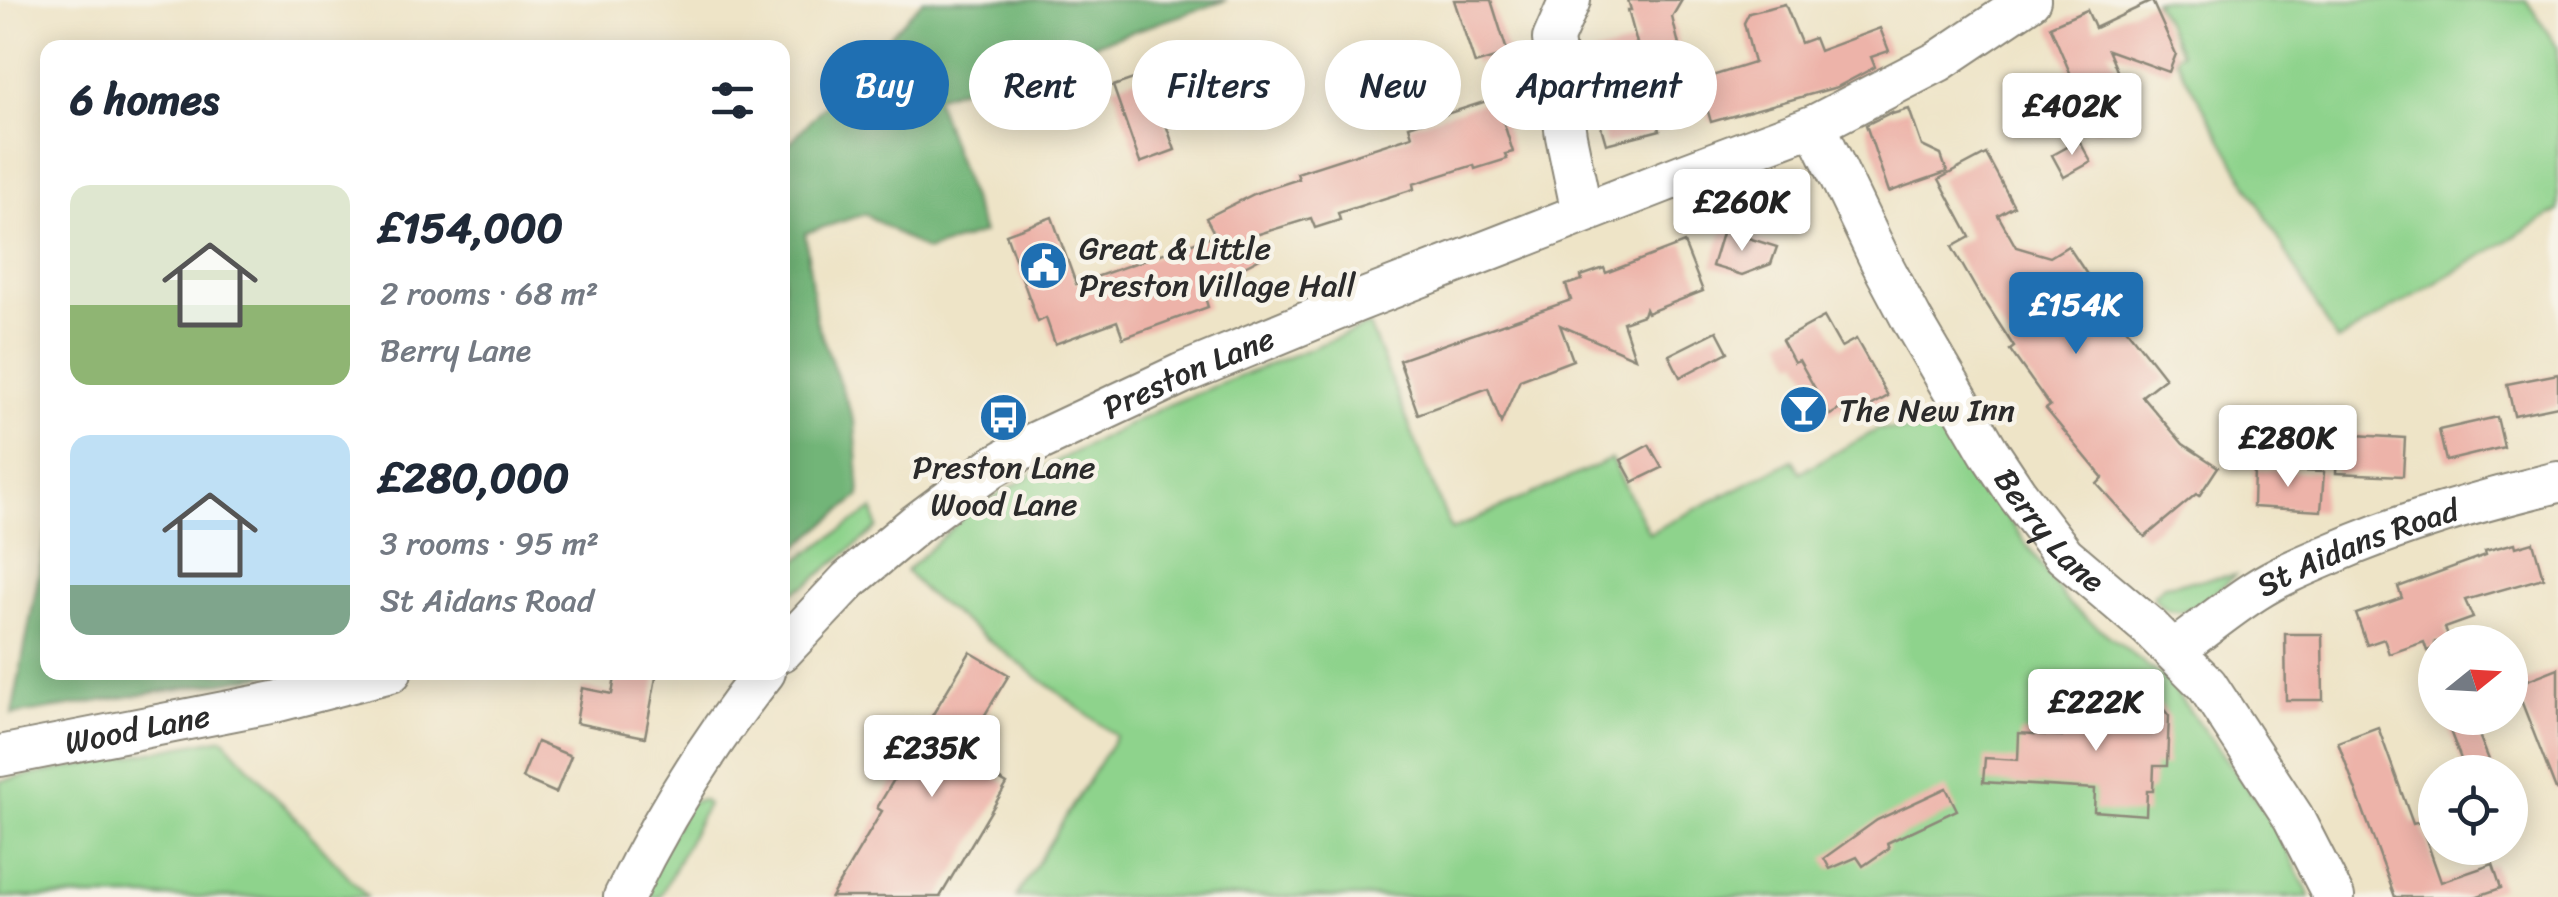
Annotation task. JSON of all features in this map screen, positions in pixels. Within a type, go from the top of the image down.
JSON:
[{"type":"street","points":[[1570,0],[1554,39],[1566,136],[1582,213]]},
{"type":"street","name":"Preston Lane","points":[[790,643],[849,580],[916,524],[992,468],[1036,442],[1229,354],[1815,125],[1938,61],[2030,0]]},
{"type":"street","name":"Berry Lane","points":[[1815,125],[1913,322],[2017,494],[2064,555],[2174,650],[2206,685],[2292,817],[2334,897]]},
{"type":"street","name":"St Aidans Road","points":[[2174,650],[2256,590],[2310,563],[2422,519],[2558,482]]},
{"type":"street","name":"Wood Lane","points":[[0,756],[276,702],[360,680]]},
{"type":"street","points":[[624,897],[643,857],[700,763],[758,680]]},
{"type":"green space","points":[[923,0],[1227,0],[1107,40],[969,40],[969,86],[949,92],[949,40],[886,40]]},
{"type":"green space","points":[[2154,0],[2526,0],[2558,48],[2558,211],[2337,341],[2174,56],[2181,52]]},
{"type":"green space","points":[[820,110],[820,130],[947,130],[983,233],[926,251],[865,214],[805,233],[816,320],[855,424],[860,496],[790,549],[790,142]]},
{"type":"green space","points":[[1369,325],[1451,530],[1611,459],[1649,533],[1793,460],[1800,472],[1879,429],[1949,433],[2068,604],[2167,681],[2273,822],[2310,897],[1016,897],[1116,736],[926,593],[906,571],[968,513],[1043,468],[1168,405]]},
{"type":"green space","points":[[873,509],[877,528],[808,584],[790,593],[790,565]]},
{"type":"green space","points":[[40,569],[40,680],[234,680],[12,715]]},
{"type":"green space","points":[[2235,575],[2203,602],[2183,611],[2164,608],[2153,596],[2164,585]]},
{"type":"green space","points":[[223,738],[367,897],[0,897],[0,781]]},
{"type":"green space","points":[[702,800],[707,804],[660,897],[638,897],[688,802]]},
{"type":"building","points":[[1454,0],[1491,0],[1504,40],[1481,40],[1481,62],[1475,64]]},
{"type":"building","points":[[1628,0],[1682,0],[1672,17],[1678,40],[1636,40]]},
{"type":"building","points":[[2152,1],[2176,54],[2169,72],[2108,50],[2122,82],[2108,88],[2121,119],[2095,131],[2050,26],[2087,10],[2095,28]]},
{"type":"building","points":[[1785,4],[1801,43],[1814,38],[1819,51],[1880,28],[1889,51],[1871,57],[1875,67],[1837,87],[1717,120],[1717,74],[1754,63],[1744,23],[1749,13]]},
{"type":"building","points":[[1132,79],[1132,130],[1168,130],[1175,150],[1140,163],[1113,86]]},
{"type":"building","points":[[1481,103],[1481,130],[1506,130],[1513,152],[1505,154],[1507,159],[1413,184],[1414,189],[1338,213],[1340,220],[1315,228],[1311,218],[1249,237],[1260,258],[1202,288],[1208,307],[1123,338],[1117,321],[1055,344],[1046,318],[1038,322],[1006,234],[1052,217],[1076,284],[1215,235],[1206,218],[1256,193],[1299,179],[1297,173],[1412,136],[1410,130],[1461,130],[1461,109]]},
{"type":"building","points":[[1909,109],[1922,146],[1941,155],[1947,172],[1889,192],[1866,125],[1892,112]]},
{"type":"building","points":[[1602,130],[1660,130],[1606,144]]},
{"type":"building","points":[[2079,140],[2091,162],[2064,177],[2052,155]]},
{"type":"building","points":[[1986,154],[2014,206],[1998,215],[2016,247],[2050,257],[2068,246],[2106,303],[2165,378],[2142,396],[2183,444],[2218,467],[2199,496],[2196,494],[2145,537],[2097,484],[2103,478],[2046,409],[2050,406],[2010,350],[2014,347],[1952,247],[1970,237],[1939,179]]},
{"type":"building","points":[[1723,230],[1777,247],[1771,264],[1742,275],[1712,266]]},
{"type":"building","points":[[1684,243],[1703,291],[1647,313],[1645,309],[1643,315],[1623,322],[1635,358],[1560,325],[1573,360],[1520,380],[1501,423],[1488,388],[1418,414],[1399,360],[1571,300],[1566,285],[1582,280],[1581,276],[1604,268],[1606,273]]},
{"type":"building","points":[[1824,317],[1841,347],[1856,339],[1888,396],[1848,419],[1842,408],[1830,415],[1799,360],[1794,362],[1782,340]]},
{"type":"building","points":[[1717,331],[1728,352],[1680,377],[1669,355]]},
{"type":"building","points":[[2558,374],[2558,406],[2514,415],[2507,384]]},
{"type":"building","points":[[2497,417],[2504,447],[2446,461],[2439,430]]},
{"type":"building","points":[[2338,434],[2405,438],[2403,476],[2336,473]]},
{"type":"building","points":[[1649,445],[1662,468],[1633,482],[1621,460]]},
{"type":"building","points":[[2254,469],[2324,472],[2321,511],[2253,507]]},
{"type":"building","points":[[2533,542],[2543,578],[2465,600],[2473,618],[2453,625],[2418,625],[2418,644],[2389,654],[2384,639],[2367,645],[2356,614],[2402,598],[2398,587],[2486,555],[2485,551],[2515,543],[2516,547]]},
{"type":"building","points":[[2285,634],[2322,634],[2323,700],[2286,700]]},
{"type":"building","points":[[970,652],[1009,675],[960,756],[1007,784],[940,897],[831,897],[882,811],[877,808]]},
{"type":"building","points":[[2558,668],[2556,790],[2528,718],[2528,680]]},
{"type":"building","points":[[615,680],[656,680],[645,737],[576,723],[582,688],[612,694]]},
{"type":"building","points":[[2110,689],[2142,691],[2142,705],[2161,706],[2169,716],[2167,766],[2154,766],[2153,791],[2147,791],[2146,815],[2094,811],[2095,789],[1983,782],[1985,758],[2018,760],[2019,733],[2062,736],[2064,716],[2077,717],[2077,710],[2102,712],[2103,702],[2109,702]]},
{"type":"building","points":[[2378,727],[2413,824],[2418,823],[2418,865],[2435,865],[2441,882],[2493,865],[2501,888],[2475,897],[2395,897],[2338,742]]},
{"type":"building","points":[[2452,735],[2479,735],[2487,755],[2459,755]]},
{"type":"building","points":[[537,742],[571,756],[556,793],[522,778]]},
{"type":"building","points":[[1946,788],[1957,810],[1887,843],[1889,848],[1863,866],[1857,857],[1830,869],[1824,858],[1877,820]]},
{"type":"place","name":"Great & Little Preston Village Hall","points":[[1044,266]]},
{"type":"place","name":"The New Inn","points":[[1804,410]]},
{"type":"place","name":"Preston Lane Wood Lane","points":[[1004,417]]}]
